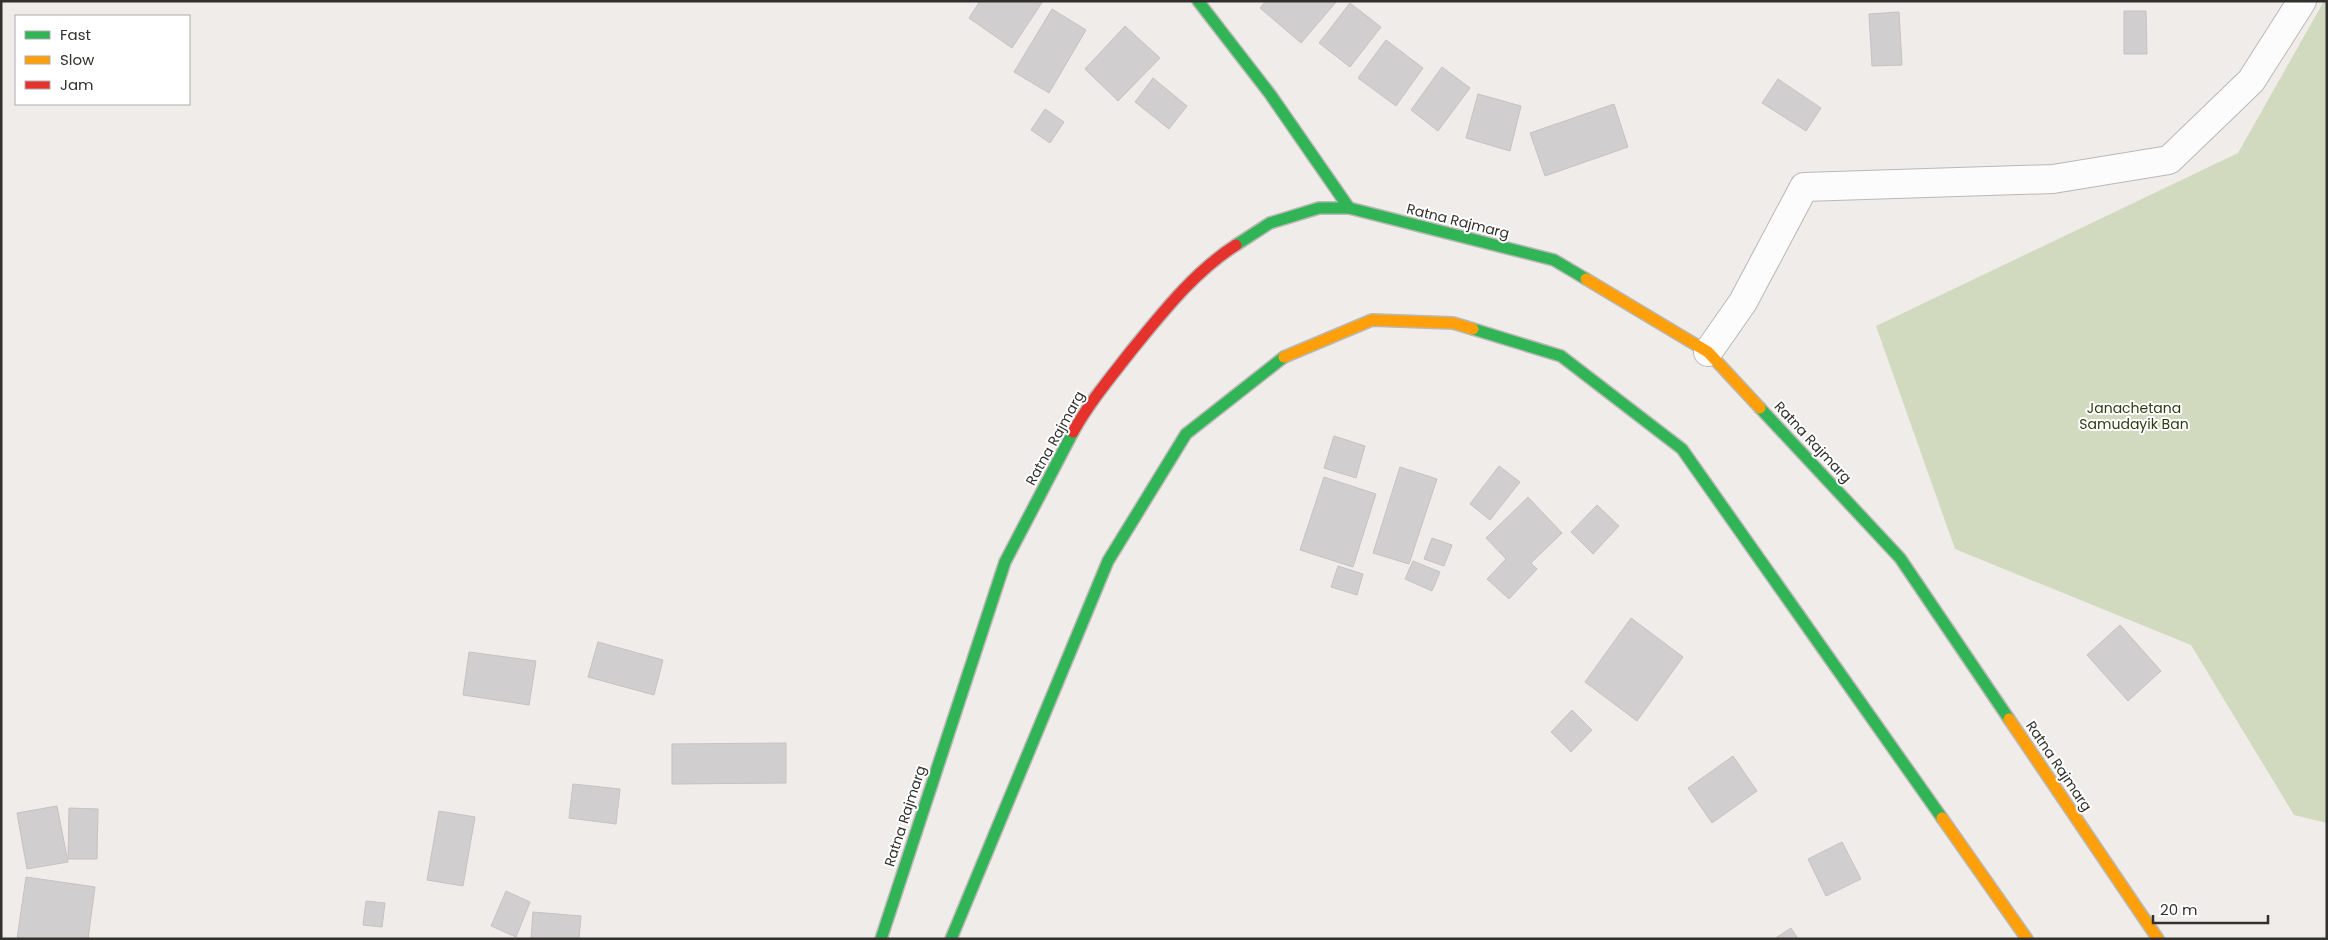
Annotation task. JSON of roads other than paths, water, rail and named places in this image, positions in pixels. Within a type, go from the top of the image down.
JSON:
[{"type":"main road","points":[[1208,5],[1349,208]]},
{"type":"main road","name":"Ratna Rajmarg","points":[[881,939],[1005,562],[1086,408],[1168,306],[1213,260],[1270,223],[1319,208],[1349,208],[1441,233],[1554,260],[1708,352],[1900,558],[2158,939]]},
{"type":"main road","points":[[951,939],[1108,560],[1186,434],[1280,359],[1372,320],[1453,323],[1561,356],[1682,449],[2027,939]]},
{"type":"street","points":[[1708,352],[1742,302],[1804,187],[2053,179],[2169,160],[2251,81],[2302,1]]},
{"type":"park label","name":"Janachetana Samudayik Ban","points":[[2134,416]]}]
